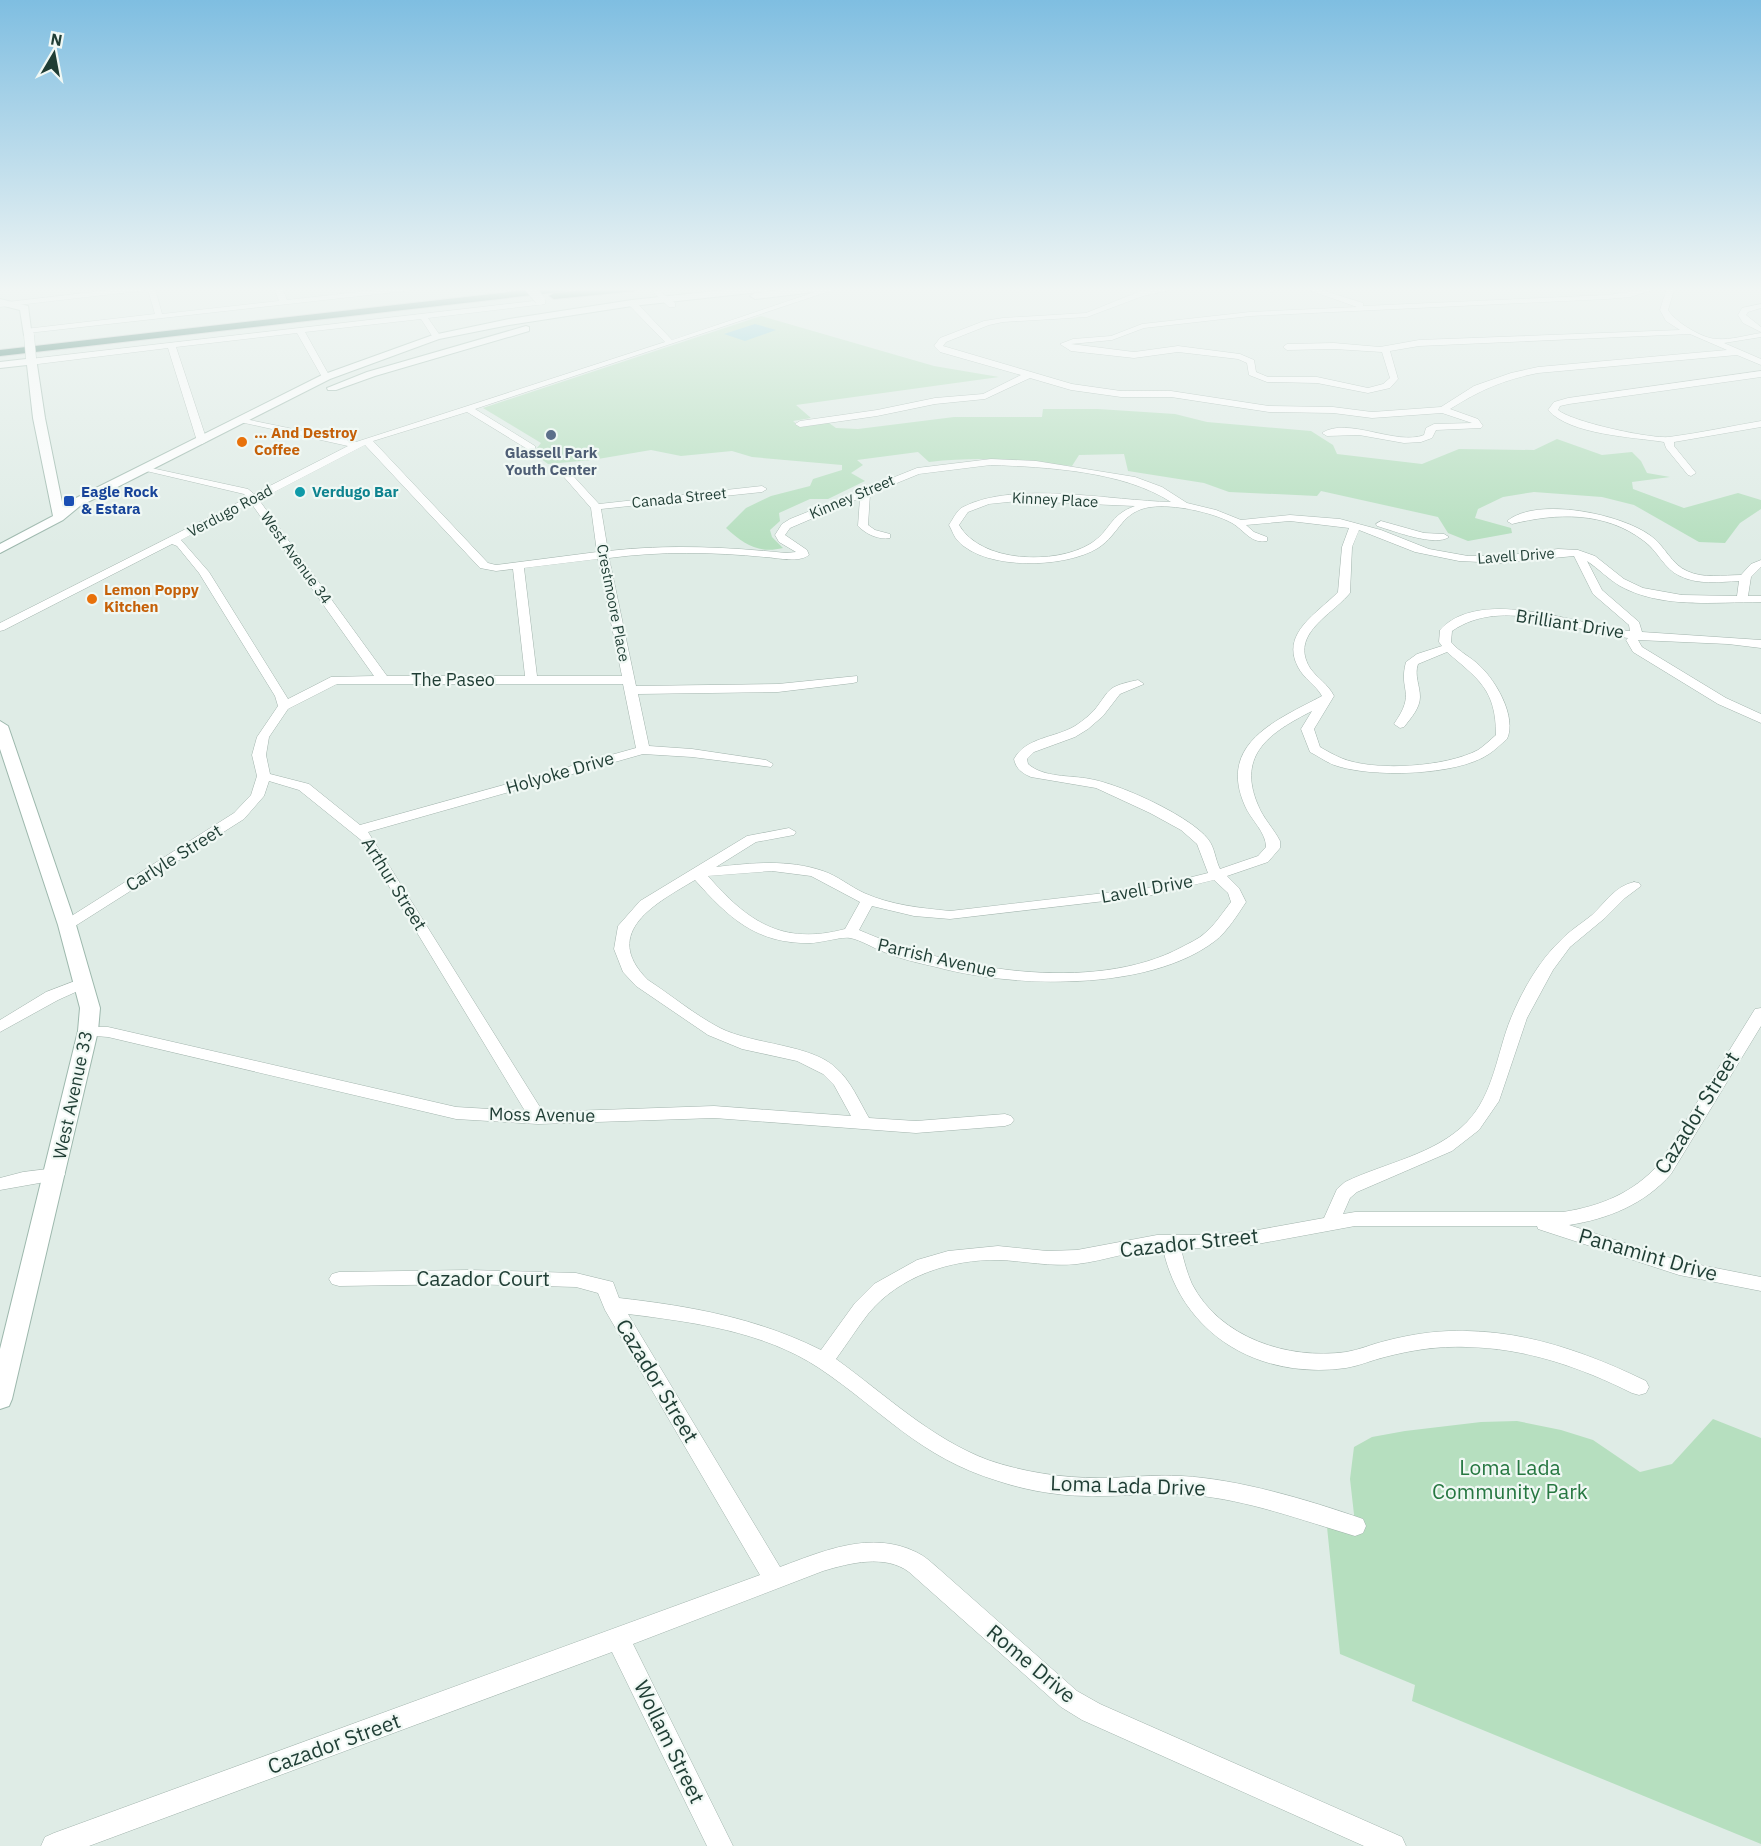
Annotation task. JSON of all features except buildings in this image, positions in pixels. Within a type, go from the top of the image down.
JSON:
[{"type":"main road","points":[[34,374],[59,517]]},
{"type":"main road","points":[[59,517],[76,503],[334,374]]},
{"type":"main road","points":[[326,377],[369,374]]},
{"type":"main road","points":[[0,549],[59,517],[92,506],[313,396],[371,374]]},
{"type":"main road","points":[[313,396],[316,390],[329,382],[326,377]]},
{"type":"main road","name":"West Avenue 33","points":[[0,726],[67,925],[90,1008],[88,1030],[56,1174],[0,1400]]},
{"type":"street","points":[[180,374],[202,441]]},
{"type":"street","name":"Verdugo Road","points":[[0,628],[361,443],[573,374]]},
{"type":"street","points":[[1021,374],[1071,387],[1110,393],[1172,394],[1269,409],[1333,410],[1372,415],[1443,410],[1475,421],[1478,426],[1434,427],[1429,430],[1429,436],[1426,438],[1414,440],[1359,432],[1326,433]]},
{"type":"street","points":[[1254,374],[1266,380],[1317,380],[1367,390],[1386,387],[1394,379],[1394,374]]},
{"type":"street","points":[[1443,410],[1469,392],[1518,374]]},
{"type":"street","points":[[1760,374],[1587,398],[1557,404],[1554,407],[1554,413],[1563,419],[1579,424],[1669,440],[1761,424]]},
{"type":"street","points":[[800,424],[878,413],[935,401],[985,396],[1027,376]]},
{"type":"street","points":[[467,408],[532,448]]},
{"type":"street","points":[[243,420],[361,443]]},
{"type":"street","points":[[1669,440],[1669,446],[1691,473]]},
{"type":"street","name":"Kinney Street","points":[[361,443],[381,454],[484,566],[496,568],[699,548],[804,555],[803,552],[783,540],[781,531],[786,526],[917,471],[991,462],[1042,465],[1132,479],[1158,489],[1183,505],[1212,512],[1239,523]]},
{"type":"street","name":"West Avenue 34","points":[[145,468],[248,492],[383,680]]},
{"type":"street","points":[[562,468],[596,507]]},
{"type":"street","name":"Canada Street","points":[[596,507],[762,489]]},
{"type":"street","points":[[865,492],[863,526],[871,532],[886,536]]},
{"type":"street","name":"Kinney Place","points":[[1147,505],[1122,516],[1104,540],[1076,555],[1037,560],[994,555],[976,548],[959,535],[954,525],[963,510],[991,499],[1016,497],[1183,505]]},
{"type":"street","name":"Crestmoore Place","points":[[596,507],[603,556],[643,750]]},
{"type":"street","points":[[1512,521],[1531,515],[1557,513],[1610,520],[1644,535],[1683,574],[1704,579],[1743,578]]},
{"type":"street","name":"Lavell Drive","points":[[1239,523],[1281,517],[1349,525],[1372,530],[1418,549],[1460,558],[1492,560],[1578,553]]},
{"type":"street","points":[[1400,724],[1411,712],[1414,702],[1415,693],[1409,676],[1412,662],[1449,648],[1471,664],[1486,679],[1500,713],[1502,736],[1491,748],[1481,753],[1451,762],[1405,771],[1371,770],[1341,763],[1317,752],[1308,741],[1311,719],[1326,699],[1327,692],[1313,680],[1300,661],[1299,644],[1314,618],[1344,593],[1349,525],[1367,521],[1423,536],[1444,537]]},
{"type":"street","points":[[1239,523],[1250,534],[1263,539]]},
{"type":"street","points":[[173,540],[181,544],[204,572],[281,696],[284,706],[263,737],[259,755],[264,776]]},
{"type":"street","points":[[1578,553],[1595,560],[1615,579],[1641,591],[1674,596],[1761,599]]},
{"type":"street","points":[[1578,553],[1597,592],[1630,619],[1637,629],[1632,640],[1637,649],[1722,701],[1761,719]]},
{"type":"street","points":[[1742,599],[1743,578],[1748,571],[1761,563]]},
{"type":"street","points":[[518,565],[531,680]]},
{"type":"street","name":"Brilliant Drive","points":[[1449,648],[1444,636],[1451,625],[1468,618],[1499,614],[1548,617],[1603,631],[1761,644]]},
{"type":"street","name":"The Paseo","points":[[284,706],[335,680],[531,680],[778,688],[853,679]]},
{"type":"street","name":"Lavell Drive","points":[[697,873],[768,867],[799,869],[829,879],[868,900],[885,906],[926,914],[973,914],[1148,892],[1217,875],[1211,868],[1204,843],[1188,828],[1115,790],[1081,780],[1036,775],[1020,761],[1026,750],[1055,740],[1084,726],[1096,716],[1116,691],[1138,684]]},
{"type":"street","points":[[1217,875],[1263,859],[1273,848],[1273,841],[1251,805],[1246,788],[1246,760],[1254,745],[1267,731],[1326,699]]},
{"type":"street","name":"Holyoke Drive","points":[[358,830],[643,750],[692,753],[766,764]]},
{"type":"street","name":"Arthur Street","points":[[264,776],[304,787],[366,837],[538,1118]]},
{"type":"street","name":"Carlyle Street","points":[[67,925],[238,816],[257,796],[264,776]]},
{"type":"street","points":[[789,832],[752,839],[645,904],[630,921],[622,938],[625,962],[642,983],[730,1039],[748,1045],[787,1051],[817,1062],[840,1082],[863,1122]]},
{"type":"street","points":[[697,873],[733,913],[760,929],[808,938],[833,938],[850,932],[868,900]]},
{"type":"street","name":"Parrish Avenue","points":[[850,932],[868,942],[971,970],[1032,978],[1116,974],[1174,957],[1193,948],[1223,925],[1239,902],[1234,891],[1217,875]]},
{"type":"street","points":[[1331,1222],[1343,1194],[1351,1187],[1426,1156],[1444,1147],[1471,1127],[1487,1108],[1497,1091],[1520,1017],[1533,990],[1563,946],[1606,910],[1624,889],[1634,886]]},
{"type":"street","points":[[0,1027],[52,996],[83,983]]},
{"type":"street","name":"Cazador Street","points":[[612,1305],[693,1314],[736,1323],[771,1335],[825,1362],[862,1308],[881,1289],[901,1275],[924,1265],[969,1254],[998,1253],[1047,1258],[1077,1257],[1133,1245],[1170,1241],[1212,1242],[1252,1238],[1331,1222],[1379,1218],[1536,1221],[1563,1219],[1596,1212],[1632,1198],[1651,1185],[1665,1169],[1761,1013]]},
{"type":"street","name":"Moss Avenue","points":[[88,1030],[108,1032],[456,1113],[538,1118],[714,1112],[916,1127],[1005,1120]]},
{"type":"street","points":[[0,1184],[23,1178],[56,1174]]},
{"type":"street","name":"Panamint Drive","points":[[1536,1221],[1679,1268],[1761,1284]]},
{"type":"street","points":[[1170,1241],[1184,1287],[1195,1305],[1212,1323],[1230,1336],[1277,1356],[1304,1361],[1328,1362],[1349,1359],[1413,1342],[1443,1339],[1474,1340],[1539,1348],[1612,1373],[1639,1387]]},
{"type":"street","name":"Cazador Court","points":[[339,1279],[469,1277],[576,1280],[606,1287],[612,1305]]},
{"type":"street","name":"Cazador Street","points":[[54,1846],[776,1580],[612,1305]]},
{"type":"street","name":"Loma Lada Drive","points":[[825,1362],[901,1423],[936,1446],[972,1463],[1010,1476],[1049,1484],[1085,1487],[1163,1484],[1197,1486],[1235,1493],[1355,1526]]},
{"type":"street","name":"Rome Drive","points":[[776,1580],[849,1553],[881,1553],[908,1559],[931,1576],[1069,1699],[1091,1712],[1393,1846]]},
{"type":"street","name":"Wollam Street","points":[[618,1639],[720,1846]]},
{"type":"green space","points":[[585,374],[982,374],[999,377],[796,405],[811,418],[793,421],[800,427],[829,423],[836,428],[858,429],[954,417],[1042,417],[1043,409],[1098,409],[1175,414],[1207,422],[1311,431],[1333,445],[1337,454],[1422,464],[1459,449],[1534,450],[1557,439],[1602,455],[1632,452],[1641,461],[1647,473],[1670,477],[1632,482],[1633,489],[1684,508],[1738,493],[1761,500],[1761,509],[1740,523],[1725,543],[1699,542],[1634,505],[1602,497],[1534,492],[1503,497],[1478,509],[1475,518],[1511,528],[1512,533],[1468,541],[1448,533],[1438,517],[1321,491],[1317,496],[1229,492],[1204,483],[1128,471],[1124,454],[1079,455],[1072,466],[966,459],[929,462],[918,452],[857,460],[863,465],[851,473],[865,481],[828,499],[810,499],[779,513],[780,521],[770,530],[772,537],[783,548],[766,550],[745,543],[726,528],[746,508],[771,496],[810,486],[813,479],[842,470],[842,465],[752,457],[732,451],[681,456],[651,450],[592,460],[548,464],[533,453],[541,443],[483,408]]},
{"type":"green space","name":"Loma Lada Community Park","points":[[1713,1419],[1761,1438],[1761,1844],[1412,1701],[1415,1685],[1340,1654],[1327,1527],[1356,1532],[1350,1479],[1354,1447],[1372,1437],[1405,1431],[1481,1422],[1517,1421],[1561,1430],[1593,1440],[1640,1472],[1672,1464]]},
{"type":"place","name":"Glassell Park Youth Center","points":[[551,435]]},
{"type":"place","name":"… And Destroy Coffee","points":[[242,442]]},
{"type":"place","name":"Verdugo Bar","points":[[300,492]]},
{"type":"place","name":"Eagle Rock & Estara","points":[[69,501]]},
{"type":"place","name":"Lemon Poppy Kitchen","points":[[92,599]]}]
